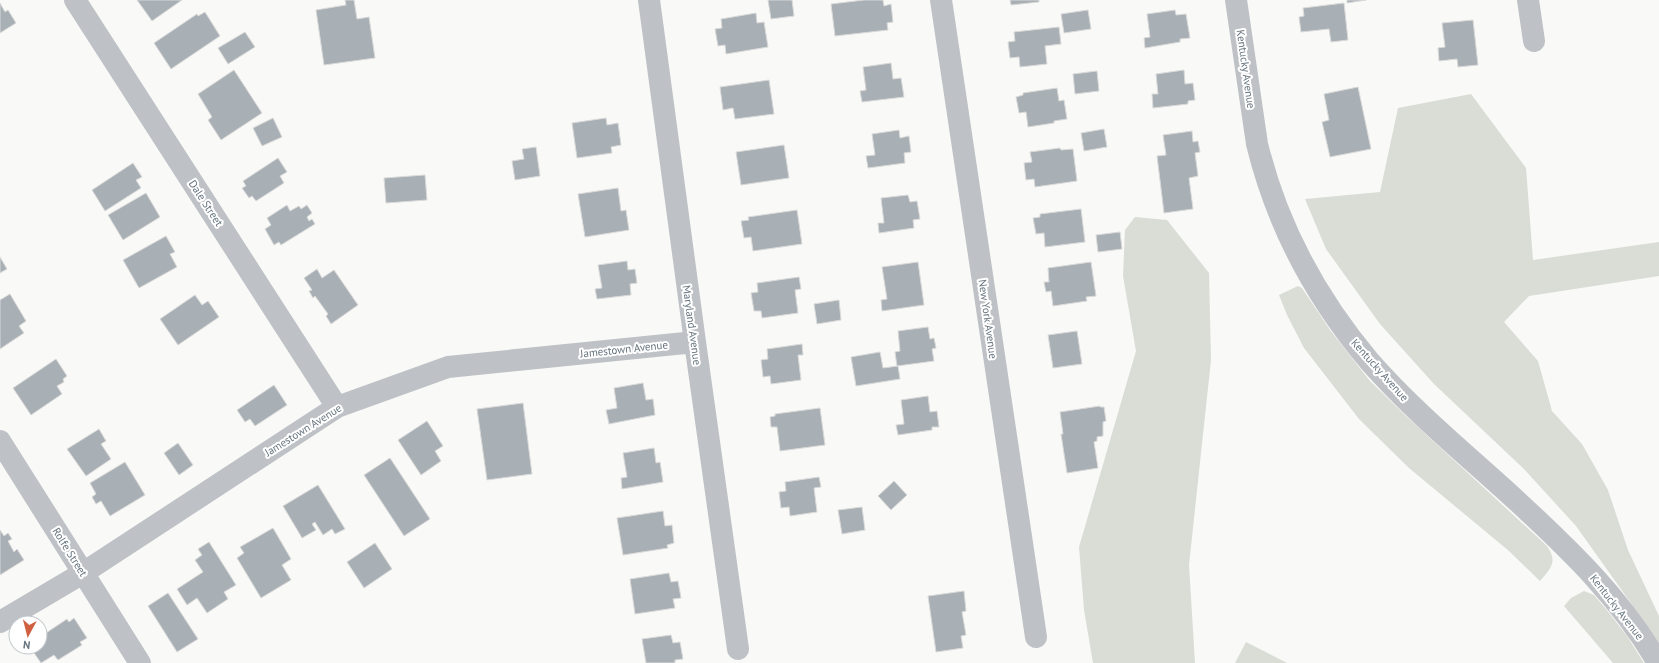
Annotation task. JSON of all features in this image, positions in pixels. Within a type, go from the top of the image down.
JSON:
[{"type":"street","name":"Dale Street","points":[[75,0],[337,407]]},
{"type":"street","name":"Maryland Avenue","points":[[649,0],[694,342],[738,650]]},
{"type":"street","name":"New York Avenue","points":[[941,0],[1036,637]]},
{"type":"street","name":"Kentucky Avenue","points":[[1236,0],[1257,144],[1263,168],[1277,210],[1288,235],[1297,254],[1323,299],[1345,330],[1371,362],[1400,393],[1553,534],[1591,572],[1630,620],[1658,663]]},
{"type":"street","points":[[1528,0],[1534,42]]},
{"type":"street","name":"Jamestown Avenue","points":[[0,622],[83,574],[337,407],[448,367],[694,342]]},
{"type":"street","name":"Rolfe Street","points":[[0,441],[140,663]]},
{"type":"shaded area","points":[[1471,94],[1526,168],[1533,260],[1659,242],[1659,276],[1529,296],[1504,322],[1538,361],[1552,411],[1582,444],[1608,490],[1628,550],[1659,616],[1659,646],[1638,613],[1576,526],[1524,469],[1434,384],[1380,324],[1326,249],[1305,199],[1380,192],[1398,108]]},
{"type":"shaded area","points":[[1135,217],[1167,220],[1209,273],[1211,360],[1189,565],[1195,663],[1093,663],[1084,610],[1079,547],[1136,351],[1123,276],[1125,230]]},
{"type":"shaded area","points":[[1298,286],[1302,288],[1330,330],[1370,381],[1547,546],[1553,561],[1552,565],[1540,581],[1509,551],[1409,468],[1359,419],[1304,348],[1287,315],[1279,295]]},
{"type":"shaded area","points":[[1584,591],[1594,595],[1606,609],[1627,636],[1644,663],[1613,663],[1564,606],[1571,598]]},
{"type":"shaded area","points":[[1246,642],[1287,663],[1235,663]]},
{"type":"building","points":[[137,0],[182,0],[152,21]]},
{"type":"building","points":[[345,0],[354,0],[357,19],[369,17],[375,58],[324,65],[316,10],[346,5]]},
{"type":"building","points":[[768,0],[792,0],[794,16],[771,19]]},
{"type":"building","points":[[864,0],[883,0],[884,6],[891,4],[893,22],[887,23],[888,30],[835,36],[831,4]]},
{"type":"building","points":[[1010,0],[1039,0],[1039,2],[1011,5]]},
{"type":"building","points":[[1347,0],[1366,0],[1347,3]]},
{"type":"building","points":[[0,3],[5,12],[8,10],[16,23],[0,33]]},
{"type":"building","points":[[1344,3],[1348,40],[1331,42],[1329,29],[1301,32],[1299,17],[1304,16],[1303,8]]},
{"type":"building","points":[[1088,10],[1091,29],[1064,33],[1061,14]]},
{"type":"building","points":[[1175,10],[1176,15],[1186,14],[1190,38],[1180,39],[1180,42],[1145,48],[1144,38],[1150,37],[1147,14]]},
{"type":"building","points":[[205,12],[220,36],[171,69],[154,43],[197,14],[198,16]]},
{"type":"building","points":[[756,13],[757,23],[764,22],[768,47],[726,54],[725,45],[718,46],[715,29],[722,28],[721,19]]},
{"type":"building","points":[[1473,20],[1478,65],[1458,67],[1457,59],[1439,61],[1438,48],[1445,47],[1442,23]]},
{"type":"building","points":[[1059,27],[1061,44],[1045,46],[1047,64],[1020,67],[1019,57],[1010,58],[1008,42],[1015,41],[1014,32]]},
{"type":"building","points":[[245,32],[255,47],[228,64],[218,48]]},
{"type":"building","points":[[891,63],[893,79],[901,78],[904,97],[862,102],[860,91],[866,90],[863,67]]},
{"type":"building","points":[[234,70],[262,113],[221,140],[208,120],[212,117],[198,94]]},
{"type":"building","points":[[1184,70],[1185,84],[1193,83],[1195,100],[1188,101],[1188,104],[1153,108],[1152,94],[1158,94],[1156,74]]},
{"type":"building","points":[[1097,71],[1099,91],[1075,94],[1073,74]]},
{"type":"building","points":[[769,80],[774,114],[735,119],[733,108],[723,110],[720,87]]},
{"type":"building","points":[[1358,87],[1371,149],[1330,157],[1322,122],[1329,120],[1324,94]]},
{"type":"building","points":[[1057,88],[1059,101],[1064,100],[1067,119],[1054,121],[1054,123],[1028,127],[1026,112],[1019,113],[1016,97],[1023,95],[1023,93]]},
{"type":"building","points":[[273,118],[282,137],[262,146],[253,128]]},
{"type":"building","points":[[606,118],[607,125],[618,123],[621,145],[611,147],[612,153],[577,158],[572,123]]},
{"type":"building","points":[[1104,129],[1107,147],[1084,151],[1081,133]]},
{"type":"building","points":[[899,130],[900,138],[909,136],[911,152],[904,153],[905,163],[868,168],[866,156],[875,155],[872,134]]},
{"type":"building","points":[[1192,131],[1193,142],[1198,141],[1200,152],[1195,153],[1198,176],[1189,178],[1193,209],[1164,213],[1157,156],[1166,155],[1163,135]]},
{"type":"building","points":[[784,145],[789,178],[741,185],[736,152]]},
{"type":"building","points":[[536,147],[540,176],[515,180],[512,161],[524,159],[522,149]]},
{"type":"building","points":[[1060,148],[1061,150],[1073,149],[1077,181],[1035,187],[1034,179],[1026,180],[1024,163],[1032,162],[1030,152]]},
{"type":"building","points":[[278,158],[287,172],[280,176],[284,183],[256,201],[252,196],[249,198],[242,188],[246,186],[243,181]]},
{"type":"building","points":[[133,163],[142,177],[136,180],[141,188],[105,211],[92,190]]},
{"type":"building","points":[[425,175],[427,200],[386,203],[384,178]]},
{"type":"building","points":[[618,188],[621,211],[626,210],[629,230],[585,237],[578,194]]},
{"type":"building","points":[[146,193],[160,217],[123,240],[108,215]]},
{"type":"building","points":[[908,195],[910,202],[917,201],[920,219],[913,220],[914,228],[879,233],[878,223],[884,223],[881,198]]},
{"type":"building","points":[[287,205],[290,211],[299,206],[301,209],[307,205],[312,213],[307,217],[309,221],[312,219],[315,224],[281,245],[279,242],[274,245],[265,229],[271,225],[267,218]]},
{"type":"building","points":[[1081,209],[1085,242],[1045,247],[1044,233],[1036,234],[1033,218],[1040,217],[1040,214]]},
{"type":"building","points":[[797,210],[802,244],[753,251],[751,237],[744,238],[741,221],[749,220],[748,217]]},
{"type":"building","points":[[1120,232],[1122,249],[1098,252],[1096,235]]},
{"type":"building","points":[[166,236],[175,252],[170,254],[177,267],[139,288],[123,260]]},
{"type":"building","points":[[0,257],[7,269],[0,273]]},
{"type":"building","points":[[627,261],[628,270],[635,269],[637,283],[630,284],[631,295],[597,299],[595,289],[602,288],[598,265]]},
{"type":"building","points":[[918,262],[924,305],[882,311],[881,300],[887,299],[882,267]]},
{"type":"building","points":[[1091,262],[1096,296],[1086,297],[1087,301],[1053,306],[1051,291],[1046,292],[1044,282],[1049,282],[1048,268]]},
{"type":"building","points":[[317,269],[322,278],[334,270],[358,305],[331,324],[326,316],[328,314],[315,296],[313,298],[309,291],[312,290],[304,278]]},
{"type":"building","points":[[799,277],[801,289],[795,290],[798,313],[762,318],[761,311],[754,311],[751,293],[758,292],[757,283]]},
{"type":"building","points":[[10,294],[26,321],[19,326],[24,333],[0,349],[0,300]]},
{"type":"building","points":[[195,295],[202,305],[208,301],[219,317],[178,345],[160,319]]},
{"type":"building","points":[[839,300],[841,320],[817,324],[814,304]]},
{"type":"building","points":[[928,327],[930,339],[934,338],[936,348],[932,349],[934,361],[897,366],[895,352],[900,351],[898,331]]},
{"type":"building","points":[[1077,331],[1082,364],[1053,368],[1048,335]]},
{"type":"building","points":[[802,344],[803,355],[798,355],[801,380],[771,384],[770,376],[763,377],[761,360],[768,359],[767,349]]},
{"type":"building","points":[[880,352],[883,368],[898,366],[900,379],[856,386],[851,357]]},
{"type":"building","points":[[56,359],[67,376],[63,379],[64,382],[57,386],[62,394],[31,415],[13,388]]},
{"type":"building","points":[[643,383],[646,400],[653,399],[655,415],[609,424],[606,410],[617,408],[614,388]]},
{"type":"building","points":[[274,385],[287,405],[255,426],[250,419],[245,422],[237,410]]},
{"type":"building","points":[[928,396],[930,412],[937,411],[939,427],[932,427],[932,430],[898,435],[896,425],[904,424],[901,400]]},
{"type":"building","points":[[523,403],[532,474],[487,480],[477,409]]},
{"type":"building","points":[[1100,406],[1104,407],[1106,421],[1103,422],[1103,436],[1097,437],[1097,441],[1094,442],[1098,468],[1067,473],[1061,434],[1063,434],[1060,412]]},
{"type":"building","points":[[820,408],[825,445],[780,451],[777,427],[771,427],[770,417],[775,416],[775,414]]},
{"type":"building","points":[[427,421],[443,446],[435,451],[441,461],[421,475],[398,440]]},
{"type":"building","points":[[99,429],[106,441],[101,444],[111,459],[86,476],[67,449]]},
{"type":"building","points":[[178,443],[193,465],[179,475],[164,453]]},
{"type":"building","points":[[654,448],[656,463],[660,462],[663,482],[622,489],[621,478],[627,477],[623,453]]},
{"type":"building","points":[[390,458],[430,519],[404,536],[364,475]]},
{"type":"building","points":[[125,462],[145,495],[110,516],[101,501],[96,504],[92,497],[96,494],[90,483]]},
{"type":"building","points":[[819,477],[821,487],[814,488],[817,512],[790,516],[789,507],[781,508],[779,492],[786,491],[785,482]]},
{"type":"building","points":[[894,481],[907,495],[891,510],[878,496]]},
{"type":"building","points":[[318,485],[345,529],[335,534],[332,529],[323,535],[315,522],[312,524],[316,530],[302,538],[283,506]]},
{"type":"building","points":[[862,507],[865,530],[842,534],[838,510]]},
{"type":"building","points":[[663,511],[665,526],[672,525],[674,543],[667,545],[668,548],[623,555],[617,518]]},
{"type":"building","points":[[273,528],[291,559],[282,565],[291,580],[261,598],[237,558],[244,553],[240,547]]},
{"type":"building","points":[[0,530],[4,536],[8,533],[12,539],[8,541],[14,552],[17,549],[24,560],[0,575]]},
{"type":"building","points":[[209,542],[236,585],[224,592],[228,599],[207,613],[197,598],[187,605],[177,589],[203,572],[195,560],[202,555],[198,549]]},
{"type":"building","points":[[375,543],[392,569],[364,588],[347,562]]},
{"type":"building","points":[[669,573],[671,582],[678,581],[681,598],[673,599],[675,608],[635,614],[630,579]]},
{"type":"building","points":[[964,591],[966,611],[962,612],[966,635],[961,636],[963,648],[936,652],[928,596]]},
{"type":"building","points":[[168,593],[198,639],[177,652],[148,606]]},
{"type":"building","points":[[74,618],[87,638],[80,642],[82,645],[58,660],[54,655],[41,663],[36,655],[48,655],[48,632],[67,619],[69,622]]},
{"type":"building","points":[[671,635],[673,643],[680,642],[683,659],[675,660],[675,663],[646,663],[642,639]]}]
